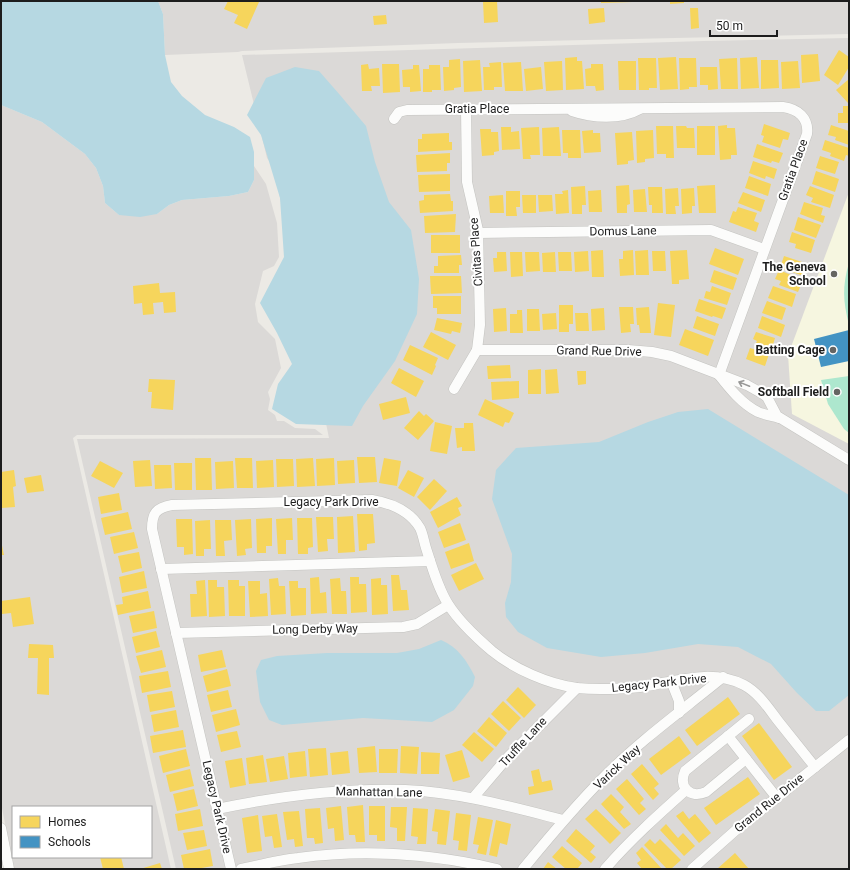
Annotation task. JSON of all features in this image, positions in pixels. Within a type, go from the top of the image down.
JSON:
[{"type":"street","name":"Gratia Place","points":[[394,119],[399,112],[407,110],[783,107],[795,110],[803,117],[807,128],[806,134],[719,375]]},
{"type":"street","name":"Civitas Place","points":[[454,389],[477,350],[480,325],[478,232],[467,182],[466,109]]},
{"type":"street","name":"Domus Lane","points":[[478,232],[711,230],[764,249]]},
{"type":"street","name":"Grand Rue Drive","points":[[477,350],[640,351],[672,356],[747,385],[763,394],[770,402],[777,416],[849,460]]},
{"type":"street","name":"Grand Rue Drive","points":[[719,375],[732,391],[745,403],[760,412],[781,419]]},
{"type":"street","name":"Legacy Park Drive","points":[[231,869],[152,529],[152,519],[156,512],[163,507],[172,505],[372,500],[386,503],[400,509],[420,528],[430,561],[448,605],[470,630],[492,651],[515,667],[543,679],[577,688],[616,689],[640,687],[702,676],[724,677],[745,685],[761,698],[816,767]]},
{"type":"street","points":[[161,569],[430,561]]},
{"type":"street","name":"Long Derby Way","points":[[176,633],[403,627],[417,624],[448,605]]},
{"type":"street","name":"Varick Way","points":[[523,869],[563,820],[607,774],[724,677]]},
{"type":"street","points":[[672,681],[679,701],[679,714]]},
{"type":"street","name":"Truffle Lane","points":[[473,798],[508,757],[577,688]]},
{"type":"street","points":[[746,759],[706,792],[700,795],[693,794],[686,790],[682,777],[685,771],[749,719]]},
{"type":"street","points":[[728,736],[776,798]]},
{"type":"street","name":"Grand Rue Drive","points":[[692,869],[736,830],[849,740]]},
{"type":"street","name":"Manhattan Lane","points":[[217,809],[261,800],[312,793],[360,790],[406,790],[473,798],[563,820]]},
{"type":"street","points":[[605,869],[654,818],[686,790]]},
{"type":"street","points":[[1,828],[9,869]]},
{"type":"street","points":[[241,869],[298,858],[342,854],[387,854],[472,863],[497,869]]},
{"type":"shaded area","points":[[158,1],[849,1],[849,34],[458,43],[165,55],[163,14]]},
{"type":"shaded area","points":[[849,38],[849,869],[176,869],[77,439],[329,438],[274,168],[267,158],[242,55]]},
{"type":"shaded area","points":[[1,105],[42,122],[85,154],[96,168],[103,186],[105,203],[119,215],[157,214],[169,205],[182,200],[229,196],[248,192],[254,180],[254,166],[266,184],[277,223],[279,257],[274,266],[263,271],[255,304],[258,322],[275,339],[281,368],[268,392],[270,399],[268,410],[275,415],[277,421],[284,421],[295,428],[315,429],[323,435],[77,435],[73,438],[171,869],[14,869],[1,803]]},
{"type":"shaded area","name":"The Geneva School","points":[[849,192],[849,444],[792,414],[788,355]]},
{"type":"green space","points":[[849,263],[849,325],[845,309],[844,287]]},
{"type":"green space","name":"Softball Field","points":[[849,376],[849,433],[844,429],[828,404],[821,380]]},
{"type":"water","points":[[1,1],[158,1],[163,14],[165,55],[171,82],[182,96],[205,115],[234,127],[250,137],[254,152],[254,180],[248,192],[229,196],[182,200],[169,205],[157,214],[140,217],[119,215],[105,203],[103,186],[96,168],[85,154],[42,122],[1,105]]},
{"type":"water","points":[[295,67],[319,71],[366,126],[375,162],[389,202],[411,230],[419,279],[417,314],[395,361],[363,406],[352,426],[296,424],[272,409],[278,384],[292,364],[260,303],[284,257],[280,198],[261,135],[247,115],[266,78]]},
{"type":"water","points":[[708,409],[849,495],[849,695],[829,711],[816,711],[797,693],[771,664],[738,647],[698,644],[645,653],[601,657],[547,648],[518,632],[506,617],[505,603],[511,582],[512,554],[492,499],[496,470],[516,448],[599,442],[648,422],[678,412]]},
{"type":"water","points":[[441,640],[452,646],[461,655],[469,665],[475,677],[473,686],[454,710],[432,722],[363,718],[282,725],[269,720],[260,702],[256,671],[261,660],[277,656],[327,653],[397,653],[419,649]]},
{"type":"building: Homes","points":[[228,1],[259,2],[247,29],[234,23],[238,15],[224,9]]},
{"type":"building: Homes","points":[[483,1],[497,1],[498,22],[484,23]]},
{"type":"building: Homes","points":[[601,1],[632,1],[632,2],[601,3]]},
{"type":"building: Homes","points":[[670,1],[684,1],[684,3],[670,4]]},
{"type":"building: Homes","points":[[604,8],[605,22],[589,24],[588,9]]},
{"type":"building: Homes","points":[[690,8],[698,8],[699,28],[691,29]]},
{"type":"building: Homes","points":[[386,15],[387,24],[374,25],[373,16]]},
{"type":"building: Homes","points":[[839,50],[849,57],[849,67],[838,85],[824,75]]},
{"type":"building: Homes","points":[[818,54],[820,81],[802,83],[801,55]]},
{"type":"building: Homes","points":[[577,57],[577,61],[582,61],[584,89],[566,90],[565,58]]},
{"type":"building: Homes","points":[[676,57],[678,89],[660,90],[658,58]]},
{"type":"building: Homes","points":[[757,57],[759,88],[741,89],[740,58]]},
{"type":"building: Homes","points":[[638,58],[656,58],[657,88],[639,90]]},
{"type":"building: Homes","points":[[679,58],[696,58],[697,87],[689,87],[689,89],[680,90]]},
{"type":"building: Homes","points":[[737,58],[738,89],[721,89],[719,59]]},
{"type":"building: Homes","points":[[460,59],[461,87],[454,88],[454,90],[444,91],[443,67],[449,67],[449,60]]},
{"type":"building: Homes","points":[[480,60],[482,91],[464,92],[463,61]]},
{"type":"building: Homes","points":[[761,60],[778,60],[779,88],[761,89]]},
{"type":"building: Homes","points":[[562,61],[563,90],[546,91],[544,62]]},
{"type":"building: Homes","points":[[618,61],[636,61],[636,90],[619,90]]},
{"type":"building: Homes","points":[[798,61],[800,88],[782,89],[781,62]]},
{"type":"building: Homes","points":[[501,62],[502,87],[494,87],[494,90],[484,90],[483,67],[490,67],[489,63]]},
{"type":"building: Homes","points":[[521,62],[523,91],[505,91],[503,63]]},
{"type":"building: Homes","points":[[368,64],[369,69],[379,68],[380,86],[371,86],[372,91],[362,91],[361,65]]},
{"type":"building: Homes","points":[[382,64],[399,64],[400,92],[383,93]]},
{"type":"building: Homes","points":[[591,64],[603,64],[604,90],[596,91],[595,86],[586,86],[585,69],[591,68]]},
{"type":"building: Homes","points":[[413,65],[419,65],[421,91],[410,92],[410,87],[403,87],[402,70],[413,69]]},
{"type":"building: Homes","points":[[429,65],[440,65],[441,90],[423,92],[423,69],[429,69]]},
{"type":"building: Homes","points":[[541,67],[543,89],[526,91],[524,69]]},
{"type":"building: Homes","points":[[700,67],[717,67],[718,89],[708,90],[708,85],[700,85]]},
{"type":"building: Homes","points":[[849,79],[849,102],[848,103],[836,90]]},
{"type":"building: Homes","points":[[843,106],[849,106],[849,123],[838,123],[838,113],[843,113]]},
{"type":"building: Homes","points":[[764,124],[790,133],[788,140],[783,139],[780,148],[762,142],[764,136],[761,135]]},
{"type":"building: Homes","points":[[727,125],[727,128],[735,128],[737,155],[731,155],[731,159],[720,160],[718,126]]},
{"type":"building: Homes","points":[[831,125],[849,131],[849,145],[835,140],[836,137],[828,135]]},
{"type":"building: Homes","points":[[656,126],[673,126],[674,158],[666,158],[666,154],[657,154]]},
{"type":"building: Homes","points":[[676,126],[694,128],[695,148],[677,148]]},
{"type":"building: Homes","points":[[697,126],[715,126],[715,155],[697,155]]},
{"type":"building: Homes","points":[[501,127],[511,127],[511,132],[519,131],[520,149],[502,150]]},
{"type":"building: Homes","points":[[539,127],[540,155],[530,155],[531,159],[523,159],[521,128]]},
{"type":"building: Homes","points":[[559,127],[561,156],[543,156],[542,128]]},
{"type":"building: Homes","points":[[480,129],[491,129],[491,132],[498,132],[499,151],[494,152],[494,155],[482,156]]},
{"type":"building: Homes","points":[[562,130],[580,130],[581,158],[568,158],[568,153],[563,153]]},
{"type":"building: Homes","points":[[593,130],[593,133],[600,133],[601,152],[584,153],[582,131]]},
{"type":"building: Homes","points":[[653,130],[654,158],[645,159],[645,162],[637,163],[636,131]]},
{"type":"building: Homes","points":[[632,132],[634,160],[628,161],[628,164],[617,165],[615,133]]},
{"type":"building: Homes","points":[[449,133],[449,142],[452,142],[452,150],[418,152],[418,139],[422,139],[422,134]]},
{"type":"building: Homes","points":[[825,140],[849,148],[849,156],[846,155],[844,161],[830,156],[831,153],[822,150]]},
{"type":"building: Homes","points":[[757,144],[783,153],[779,163],[772,161],[771,163],[753,157]]},
{"type":"building: Homes","points":[[450,153],[450,163],[447,163],[447,171],[417,172],[416,155]]},
{"type":"building: Homes","points":[[820,156],[839,162],[835,174],[816,168]]},
{"type":"building: Homes","points":[[753,161],[777,169],[774,179],[766,176],[765,179],[749,173]]},
{"type":"building: Homes","points":[[816,171],[839,179],[835,192],[812,184]]},
{"type":"building: Homes","points":[[450,174],[450,191],[419,192],[418,175]]},
{"type":"building: Homes","points":[[749,176],[771,184],[768,196],[745,188]]},
{"type":"building: Homes","points":[[629,185],[630,204],[627,205],[627,213],[617,213],[616,186]]},
{"type":"building: Homes","points":[[715,185],[716,213],[699,213],[697,186]]},
{"type":"building: Homes","points":[[585,186],[586,205],[582,205],[582,214],[572,214],[571,187]]},
{"type":"building: Homes","points":[[810,186],[834,195],[830,208],[811,202],[813,198],[806,195]]},
{"type":"building: Homes","points":[[648,187],[662,187],[663,213],[652,213],[652,205],[649,205]]},
{"type":"building: Homes","points":[[678,188],[679,206],[675,206],[676,214],[666,214],[665,189]]},
{"type":"building: Homes","points":[[694,188],[695,206],[692,206],[692,213],[682,214],[681,189]]},
{"type":"building: Homes","points":[[645,189],[647,212],[634,212],[633,190]]},
{"type":"building: Homes","points":[[568,190],[569,213],[556,214],[555,194],[563,194],[562,191]]},
{"type":"building: Homes","points":[[601,190],[602,212],[589,212],[588,191]]},
{"type":"building: Homes","points":[[506,191],[520,191],[520,207],[516,207],[517,216],[506,216]]},
{"type":"building: Homes","points":[[743,192],[765,200],[761,212],[738,203]]},
{"type":"building: Homes","points":[[450,194],[451,201],[453,201],[453,211],[420,213],[419,201],[424,200],[424,195]]},
{"type":"building: Homes","points":[[503,195],[504,213],[490,213],[489,196]]},
{"type":"building: Homes","points":[[522,195],[536,195],[536,213],[523,213]]},
{"type":"building: Homes","points":[[538,195],[552,195],[553,211],[539,212]]},
{"type":"building: Homes","points":[[804,202],[823,208],[821,215],[825,216],[823,223],[800,214]]},
{"type":"building: Homes","points":[[738,207],[757,213],[754,221],[759,223],[756,232],[729,222],[733,211],[736,212]]},
{"type":"building: Homes","points":[[456,214],[455,232],[425,233],[424,216]]},
{"type":"building: Homes","points":[[798,217],[821,225],[816,238],[794,230]]},
{"type":"building: Homes","points":[[792,232],[815,240],[811,253],[795,248],[796,244],[789,242]]},
{"type":"building: Homes","points":[[431,235],[460,235],[460,253],[431,253]]},
{"type":"building: Homes","points":[[715,248],[744,259],[738,275],[709,264]]},
{"type":"building: Homes","points":[[603,250],[604,277],[592,277],[591,251]]},
{"type":"building: Homes","points":[[633,250],[634,275],[620,276],[619,259],[623,259],[623,251]]},
{"type":"building: Homes","points":[[648,250],[649,275],[636,275],[635,251]]},
{"type":"building: Homes","points":[[687,250],[689,279],[679,280],[679,284],[672,284],[670,251]]},
{"type":"building: Homes","points":[[588,251],[589,271],[575,272],[574,252]]},
{"type":"building: Homes","points":[[652,251],[665,251],[666,271],[653,271]]},
{"type":"building: Homes","points":[[497,252],[506,252],[507,271],[494,272],[493,258],[497,258]]},
{"type":"building: Homes","points":[[510,252],[522,252],[523,276],[511,277]]},
{"type":"building: Homes","points":[[525,252],[539,252],[540,271],[526,272]]},
{"type":"building: Homes","points":[[555,252],[556,272],[543,272],[542,253]]},
{"type":"building: Homes","points":[[558,252],[571,252],[572,271],[559,271]]},
{"type":"building: Homes","points":[[461,255],[462,265],[459,265],[459,273],[434,273],[434,266],[438,266],[438,256]]},
{"type":"building: Homes","points":[[784,256],[808,264],[804,276],[780,268]]},
{"type":"building: Homes","points":[[714,270],[737,278],[733,290],[710,282]]},
{"type":"building: Homes","points":[[779,270],[803,280],[798,292],[779,285],[781,281],[775,279]]},
{"type":"building: Homes","points":[[430,276],[461,276],[462,293],[431,294]]},
{"type":"building: Homes","points":[[159,283],[160,293],[175,292],[176,312],[164,313],[163,302],[153,303],[154,314],[143,315],[142,303],[134,304],[133,286]]},
{"type":"building: Homes","points":[[712,286],[731,293],[727,305],[704,298],[706,291],[710,292]]},
{"type":"building: Homes","points":[[773,286],[796,294],[792,307],[768,298]]},
{"type":"building: Homes","points":[[433,296],[461,296],[461,314],[437,314],[437,308],[433,308]]},
{"type":"building: Homes","points":[[699,299],[726,308],[722,319],[695,311]]},
{"type":"building: Homes","points":[[767,301],[786,308],[782,320],[762,313]]},
{"type":"building: Homes","points":[[658,303],[675,305],[671,337],[654,335]]},
{"type":"building: Homes","points":[[559,305],[573,305],[573,324],[569,324],[569,332],[559,332]]},
{"type":"building: Homes","points":[[619,307],[633,307],[634,324],[630,324],[631,332],[621,333]]},
{"type":"building: Homes","points":[[649,307],[651,333],[640,333],[639,325],[637,325],[636,308]]},
{"type":"building: Homes","points":[[506,308],[507,331],[494,332],[493,309]]},
{"type":"building: Homes","points":[[604,308],[605,330],[592,331],[591,309]]},
{"type":"building: Homes","points":[[527,309],[539,309],[540,331],[527,331]]},
{"type":"building: Homes","points":[[517,310],[522,310],[523,333],[510,333],[510,314],[517,314]]},
{"type":"building: Homes","points":[[556,313],[557,329],[543,330],[542,314]]},
{"type":"building: Homes","points":[[575,313],[588,313],[589,331],[576,331]]},
{"type":"building: Homes","points":[[697,316],[719,324],[715,336],[693,328]]},
{"type":"building: Homes","points":[[762,316],[785,325],[781,337],[758,328]]},
{"type":"building: Homes","points":[[437,318],[462,323],[460,333],[452,331],[451,334],[434,330]]},
{"type":"building: Homes","points":[[685,329],[714,340],[708,356],[679,345]]},
{"type":"building: Homes","points":[[431,332],[456,345],[448,360],[423,347]]},
{"type":"building: Homes","points":[[756,332],[775,338],[771,351],[755,345],[757,341],[753,339]]},
{"type":"building: Homes","points":[[410,345],[438,358],[432,375],[403,360]]},
{"type":"building: Homes","points":[[750,348],[769,354],[765,366],[746,359]]},
{"type":"building: Homes","points":[[510,365],[511,378],[488,379],[487,366]]},
{"type":"building: Homes","points":[[399,368],[424,381],[416,397],[391,383]]},
{"type":"building: Homes","points":[[541,369],[541,394],[528,394],[528,370]]},
{"type":"building: Homes","points":[[557,369],[559,393],[546,394],[545,370]]},
{"type":"building: Homes","points":[[577,371],[586,371],[586,384],[578,385]]},
{"type":"building: Homes","points":[[149,379],[175,380],[173,410],[151,408],[152,392],[148,392]]},
{"type":"building: Homes","points":[[519,381],[519,398],[492,400],[491,382]]},
{"type":"building: Homes","points":[[406,397],[410,413],[383,420],[379,404]]},
{"type":"building: Homes","points":[[485,399],[514,413],[509,423],[505,422],[503,427],[478,415]]},
{"type":"building: Homes","points":[[419,411],[424,416],[426,414],[434,421],[418,440],[404,428]]},
{"type":"building: Homes","points":[[435,422],[452,426],[447,454],[430,451]]},
{"type":"building: Homes","points":[[464,423],[473,423],[475,451],[462,451],[462,447],[457,448],[455,428],[464,428]]},
{"type":"building: Homes","points":[[357,457],[375,457],[377,482],[359,483]]},
{"type":"building: Homes","points":[[195,458],[211,458],[212,490],[196,490]]},
{"type":"building: Homes","points":[[235,458],[252,458],[253,488],[237,488]]},
{"type":"building: Homes","points":[[313,458],[315,486],[297,487],[296,459]]},
{"type":"building: Homes","points":[[334,458],[335,485],[317,486],[316,459]]},
{"type":"building: Homes","points":[[384,458],[401,461],[397,486],[379,483]]},
{"type":"building: Homes","points":[[276,459],[293,459],[294,486],[277,487]]},
{"type":"building: Homes","points":[[150,460],[152,486],[135,487],[133,461]]},
{"type":"building: Homes","points":[[273,460],[274,487],[257,488],[256,461]]},
{"type":"building: Homes","points":[[354,460],[355,483],[338,484],[337,461]]},
{"type":"building: Homes","points":[[100,461],[123,473],[114,488],[91,476]]},
{"type":"building: Homes","points":[[233,461],[234,488],[216,489],[215,462]]},
{"type":"building: Homes","points":[[174,463],[192,463],[192,490],[175,490]]},
{"type":"building: Homes","points":[[154,465],[171,465],[172,488],[155,489]]},
{"type":"building: Homes","points":[[14,470],[16,486],[13,487],[15,507],[1,508],[1,472]]},
{"type":"building: Homes","points":[[408,470],[424,478],[414,497],[398,488]]},
{"type":"building: Homes","points":[[41,475],[44,491],[27,493],[24,478]]},
{"type":"building: Homes","points":[[434,479],[447,491],[430,510],[417,497]]},
{"type":"building: Homes","points":[[119,493],[122,510],[101,514],[98,497]]},
{"type":"building: Homes","points":[[457,497],[462,506],[458,508],[461,515],[438,528],[430,512]]},
{"type":"building: Homes","points":[[128,512],[132,529],[105,535],[101,518]]},
{"type":"building: Homes","points":[[357,514],[373,514],[375,543],[367,544],[367,550],[359,551]]},
{"type":"building: Homes","points":[[353,516],[355,552],[338,553],[337,517]]},
{"type":"building: Homes","points":[[316,517],[333,517],[334,539],[327,539],[328,551],[318,552]]},
{"type":"building: Homes","points":[[272,518],[272,546],[266,546],[266,553],[257,553],[256,519]]},
{"type":"building: Homes","points":[[292,518],[293,540],[286,540],[286,554],[278,554],[276,519]]},
{"type":"building: Homes","points":[[297,518],[312,518],[313,547],[308,548],[308,554],[298,554]]},
{"type":"building: Homes","points":[[176,519],[192,519],[193,554],[184,555],[184,547],[177,547]]},
{"type":"building: Homes","points":[[251,519],[252,548],[245,549],[246,555],[237,556],[235,520]]},
{"type":"building: Homes","points":[[210,520],[211,549],[204,549],[204,556],[196,556],[195,521]]},
{"type":"building: Homes","points":[[215,520],[231,520],[232,540],[224,541],[225,556],[216,556]]},
{"type":"building: Homes","points":[[460,523],[466,540],[444,548],[438,532]]},
{"type":"building: Homes","points":[[134,532],[138,548],[114,554],[110,537]]},
{"type":"building: Homes","points":[[1,541],[4,555],[1,555]]},
{"type":"building: Homes","points":[[469,543],[474,561],[451,569],[445,552]]},
{"type":"building: Homes","points":[[139,552],[142,568],[122,573],[118,556]]},
{"type":"building: Homes","points":[[476,563],[484,579],[459,591],[451,575]]},
{"type":"building: Homes","points":[[144,571],[147,588],[122,593],[119,577]]},
{"type":"building: Homes","points":[[391,575],[399,575],[401,590],[407,590],[409,610],[393,611]]},
{"type":"building: Homes","points":[[319,577],[320,593],[326,592],[327,613],[311,614],[310,578]]},
{"type":"building: Homes","points":[[350,577],[359,577],[359,584],[366,584],[367,612],[351,613]]},
{"type":"building: Homes","points":[[278,578],[279,586],[285,586],[286,614],[271,615],[269,579]]},
{"type":"building: Homes","points":[[340,578],[341,591],[346,591],[347,614],[332,614],[330,579]]},
{"type":"building: Homes","points":[[381,578],[381,585],[387,585],[388,614],[372,615],[371,579]]},
{"type":"building: Homes","points":[[205,580],[207,616],[191,617],[190,594],[197,594],[196,581]]},
{"type":"building: Homes","points":[[208,580],[217,580],[217,587],[224,587],[225,616],[209,617]]},
{"type":"building: Homes","points":[[228,580],[239,580],[239,586],[245,586],[245,616],[229,616]]},
{"type":"building: Homes","points":[[248,581],[260,581],[260,594],[267,593],[268,616],[250,617]]},
{"type":"building: Homes","points":[[289,581],[298,581],[298,588],[306,588],[306,615],[291,616]]},
{"type":"building: Homes","points":[[148,591],[151,608],[118,615],[116,605],[123,604],[122,597]]},
{"type":"building: Homes","points":[[30,597],[34,624],[13,627],[11,613],[2,614],[1,601]]},
{"type":"building: Homes","points":[[154,611],[157,628],[133,633],[129,616]]},
{"type":"building: Homes","points":[[156,631],[160,647],[136,653],[132,637]]},
{"type":"building: Homes","points":[[29,644],[53,645],[54,658],[49,658],[49,695],[37,694],[38,658],[28,658]]},
{"type":"building: Homes","points":[[162,650],[166,667],[141,673],[136,656]]},
{"type":"building: Homes","points":[[222,650],[226,667],[201,672],[198,655]]},
{"type":"building: Homes","points":[[227,669],[231,686],[207,692],[203,676]]},
{"type":"building: Homes","points":[[168,671],[171,687],[142,693],[139,676]]},
{"type":"building: Homes","points":[[518,687],[536,705],[524,718],[506,700]]},
{"type":"building: Homes","points":[[228,690],[232,707],[211,712],[207,695]]},
{"type":"building: Homes","points":[[172,691],[175,707],[150,712],[147,695]]},
{"type":"building: Homes","points":[[728,697],[740,714],[697,746],[685,730]]},
{"type":"building: Homes","points":[[503,701],[521,718],[509,731],[491,714]]},
{"type":"building: Homes","points":[[236,709],[240,725],[216,732],[212,715]]},
{"type":"building: Homes","points":[[176,710],[179,727],[154,732],[151,715]]},
{"type":"building: Homes","points":[[489,717],[507,733],[496,747],[477,731]]},
{"type":"building: Homes","points":[[759,723],[792,767],[774,780],[742,736]]},
{"type":"building: Homes","points":[[183,730],[186,747],[153,753],[150,736]]},
{"type":"building: Homes","points":[[237,731],[241,747],[221,752],[217,735]]},
{"type":"building: Homes","points":[[474,732],[494,749],[482,762],[462,745]]},
{"type":"building: Homes","points":[[679,736],[691,753],[661,775],[649,759]]},
{"type":"building: Homes","points":[[375,746],[377,772],[359,773],[357,748]]},
{"type":"building: Homes","points":[[401,746],[419,747],[417,774],[400,773]]},
{"type":"building: Homes","points":[[326,748],[328,775],[310,777],[308,749]]},
{"type":"building: Homes","points":[[186,749],[190,766],[163,773],[159,756]]},
{"type":"building: Homes","points":[[379,749],[398,749],[397,773],[379,773]]},
{"type":"building: Homes","points":[[462,750],[470,777],[453,782],[445,755]]},
{"type":"building: Homes","points":[[305,751],[307,776],[290,778],[288,753]]},
{"type":"building: Homes","points":[[348,751],[350,773],[332,775],[330,753]]},
{"type":"building: Homes","points":[[421,752],[440,753],[439,774],[421,774]]},
{"type":"building: Homes","points":[[263,755],[267,782],[249,784],[246,758]]},
{"type":"building: Homes","points":[[284,756],[288,779],[270,782],[266,759]]},
{"type":"building: Homes","points":[[242,758],[246,785],[230,788],[225,761]]},
{"type":"building: Homes","points":[[642,764],[659,784],[654,788],[659,794],[653,800],[631,774]]},
{"type":"building: Homes","points":[[190,769],[194,786],[170,792],[166,775]]},
{"type":"building: Homes","points":[[539,769],[542,782],[551,780],[553,790],[529,795],[528,787],[534,786],[531,771]]},
{"type":"building: Homes","points":[[748,777],[760,794],[716,825],[704,808]]},
{"type":"building: Homes","points":[[627,779],[644,799],[640,803],[646,809],[639,815],[616,789]]},
{"type":"building: Homes","points":[[194,789],[198,806],[177,811],[173,794]]},
{"type":"building: Homes","points":[[611,794],[624,807],[620,812],[631,824],[624,829],[601,804]]},
{"type":"building: Homes","points":[[363,805],[365,842],[356,842],[355,835],[349,835],[347,807]]},
{"type":"building: Homes","points":[[341,806],[344,840],[335,841],[334,828],[328,829],[326,808]]},
{"type":"building: Homes","points":[[369,806],[385,806],[385,841],[377,841],[377,835],[369,835]]},
{"type":"building: Homes","points":[[391,807],[407,807],[405,841],[397,841],[397,828],[390,827]]},
{"type":"building: Homes","points":[[320,808],[323,843],[315,844],[314,838],[307,838],[305,809]]},
{"type":"building: Homes","points":[[413,808],[428,809],[426,844],[417,844],[418,837],[411,836]]},
{"type":"building: Homes","points":[[200,809],[203,826],[178,831],[175,814]]},
{"type":"building: Homes","points":[[435,809],[450,811],[446,845],[437,844],[438,832],[432,831]]},
{"type":"building: Homes","points":[[596,809],[621,833],[610,844],[585,819]]},
{"type":"building: Homes","points":[[299,811],[303,846],[295,847],[294,839],[287,840],[283,812]]},
{"type":"building: Homes","points":[[683,811],[689,819],[695,814],[711,833],[699,843],[676,816]]},
{"type":"building: Homes","points":[[456,813],[471,815],[467,851],[458,850],[459,841],[453,840]]},
{"type":"building: Homes","points":[[277,814],[282,847],[274,848],[272,836],[265,837],[262,816]]},
{"type":"building: Homes","points":[[258,815],[262,851],[247,853],[242,818]]},
{"type":"building: Homes","points":[[478,817],[493,820],[486,855],[477,853],[479,845],[473,844]]},
{"type":"building: Homes","points":[[496,820],[511,824],[507,845],[500,843],[497,857],[489,855]]},
{"type":"building: Homes","points":[[666,824],[678,838],[683,833],[695,846],[684,856],[660,830]]},
{"type":"building: Homes","points":[[576,829],[595,846],[590,852],[596,857],[591,863],[566,841]]},
{"type":"building: Homes","points":[[204,830],[207,846],[187,850],[183,833]]},
{"type":"building: Homes","points":[[650,839],[655,844],[660,839],[681,860],[671,869],[667,869],[644,845]]},
{"type":"building: Homes","points":[[562,846],[582,863],[578,869],[566,869],[552,857]]},
{"type":"building: Homes","points":[[642,847],[662,869],[642,869],[637,863],[641,860],[636,853]]},
{"type":"building: Homes","points":[[210,849],[213,866],[196,869],[184,869],[181,855]]},
{"type":"building: Homes","points":[[735,853],[749,869],[717,869]]},
{"type":"building: Homes","points":[[100,858],[121,858],[124,869],[103,869]]},
{"type":"building: Homes","points":[[548,862],[557,869],[543,869]]},
{"type":"building: Homes","points":[[160,863],[162,869],[140,869]]},
{"type":"building: Schools","name":"Batting Cage","points":[[849,330],[849,361],[821,367],[814,339]]},
{"type":"place","name":"The Geneva School","points":[[834,274]]},
{"type":"place","name":"Batting Cage","points":[[833,350]]},
{"type":"place","name":"Softball Field","points":[[837,392]]}]
